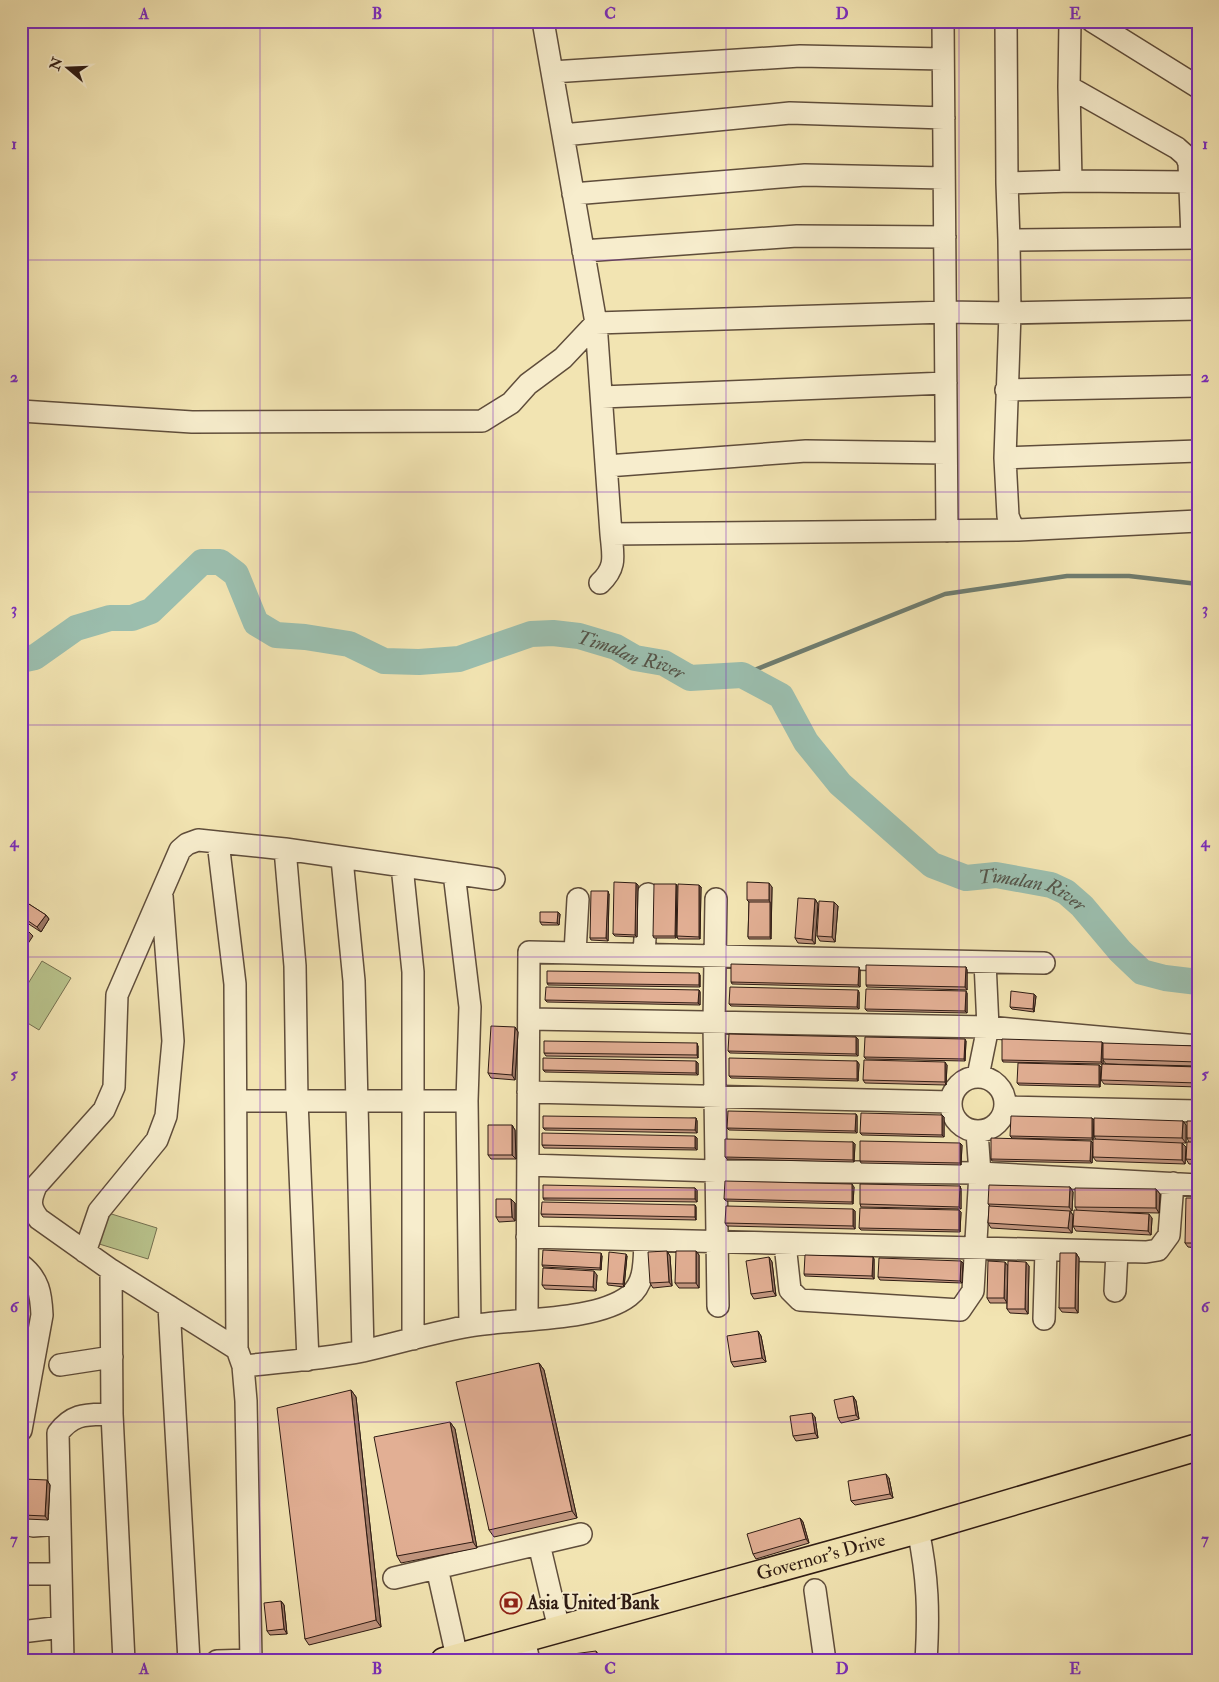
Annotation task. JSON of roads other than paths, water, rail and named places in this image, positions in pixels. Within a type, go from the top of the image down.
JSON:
[{"type":"main road","name":"Governor's Drive","points":[[451,1659],[526,1650],[559,1629],[812,1576],[918,1530],[1198,1447]]},
{"type":"street","points":[[543,21],[596,323],[614,559],[611,571],[600,583]]},
{"type":"street","points":[[942,21],[947,531]]},
{"type":"street","points":[[1006,21],[1010,314],[1005,458],[1008,516],[1012,526],[1018,530]]},
{"type":"street","points":[[1070,21],[1070,181]]},
{"type":"street","points":[[1092,21],[1198,87]]},
{"type":"street","points":[[552,72],[800,56],[943,60]]},
{"type":"street","points":[[1010,240],[1195,238],[1189,163],[1186,156],[1177,148],[1069,87]]},
{"type":"street","points":[[563,135],[790,113],[944,118]]},
{"type":"street","points":[[573,194],[804,175],[944,178]]},
{"type":"street","points":[[1007,183],[1070,181],[1190,182]]},
{"type":"street","points":[[583,251],[797,236],[945,237]]},
{"type":"street","points":[[21,411],[192,422],[482,421],[511,403],[528,384],[563,358],[596,323],[946,312],[1010,314],[1198,310]]},
{"type":"street","points":[[602,397],[946,383]]},
{"type":"street","points":[[1006,390],[1198,386]]},
{"type":"street","points":[[607,466],[806,451],[946,453]]},
{"type":"street","points":[[1005,458],[1198,451]]},
{"type":"street","points":[[611,534],[1018,530],[1198,521]]},
{"type":"street","points":[[494,879],[342,859],[285,849],[198,840],[187,844],[180,850],[117,994],[114,1087],[104,1110],[36,1186],[30,1198],[31,1210],[39,1219],[85,1252],[168,1306],[240,1357],[308,1360],[363,1351],[470,1326],[527,1318],[564,1316],[610,1307],[629,1296],[639,1287],[643,1270],[645,1240]]},
{"type":"street","points":[[217,1661],[251,1660],[246,1401],[240,1357],[235,984],[218,842]]},
{"type":"street","points":[[285,849],[295,966],[297,1101],[308,1360]]},
{"type":"street","points":[[342,859],[354,981],[363,1351]]},
{"type":"street","points":[[402,866],[413,972],[413,1339]]},
{"type":"street","points":[[454,873],[470,1007],[467,1101],[470,1326]]},
{"type":"street","points":[[85,1252],[99,1211],[157,1140],[166,1116],[173,1041],[161,894]]},
{"type":"street","points":[[644,953],[648,894]]},
{"type":"street","points":[[575,952],[578,899]]},
{"type":"street","points":[[716,899],[714,1023],[718,1306]]},
{"type":"street","points":[[527,1318],[529,952],[715,954],[1044,963]]},
{"type":"street","points":[[978,1076],[988,1027],[985,962]]},
{"type":"street","points":[[529,1019],[988,1027],[1198,1046]]},
{"type":"street","points":[[978,1076],[993,1080],[1004,1091],[1006,1107],[1001,1120],[991,1129],[978,1132],[964,1128],[958,1122],[954,1117],[951,1102],[955,1089],[964,1080],[978,1076]]},
{"type":"street","points":[[528,1092],[951,1102]]},
{"type":"street","points":[[236,1100],[467,1101]]},
{"type":"street","points":[[1006,1107],[1198,1112]]},
{"type":"street","points":[[785,1244],[790,1290],[800,1300],[960,1310],[973,1291],[974,1248],[980,1172],[978,1132]]},
{"type":"street","points":[[528,1165],[716,1171],[980,1172],[1198,1185]]},
{"type":"street","points":[[527,1237],[1146,1252],[1158,1250],[1169,1235],[1173,1183]]},
{"type":"street","points":[[1044,1319],[1046,1250]]},
{"type":"street","points":[[1115,1291],[1117,1252]]},
{"type":"street","points":[[21,1265],[36,1280],[41,1296],[42,1315],[21,1430]]},
{"type":"street","points":[[111,1270],[112,1414],[124,1661]]},
{"type":"street","points":[[168,1306],[189,1661]]},
{"type":"street","points":[[60,1365],[112,1357]]},
{"type":"street","points":[[63,1661],[58,1433],[64,1425],[77,1416],[112,1414]]},
{"type":"street","points":[[33,1526],[60,1524]]},
{"type":"street","points":[[918,1530],[926,1566],[928,1592],[926,1661]]},
{"type":"street","points":[[394,1578],[581,1534]]},
{"type":"street","points":[[539,1544],[559,1629]]},
{"type":"street","points":[[437,1568],[451,1659]]},
{"type":"street","points":[[27,1574],[61,1574]]},
{"type":"street","points":[[812,1576],[825,1661]]},
{"type":"street","points":[[21,1632],[62,1627]]},
{"type":"waterway","name":"Timalan River","points":[[21,660],[35,657],[76,628],[110,618],[132,618],[151,611],[202,562],[220,562],[236,574],[256,623],[276,635],[305,637],[349,644],[384,661],[419,662],[459,659],[531,634],[553,633],[579,636],[616,647],[635,658],[664,663],[690,678],[742,675],[781,696],[806,742],[840,784],[932,865],[966,878],[996,875],[1051,885],[1066,892],[1082,906],[1120,951],[1142,972],[1165,978],[1198,982]]},
{"type":"waterway","points":[[742,675],[945,594],[1067,576],[1129,576],[1198,584]]},
{"type":"place","name":"Asia United Bank","points":[[511,1603]]}]
